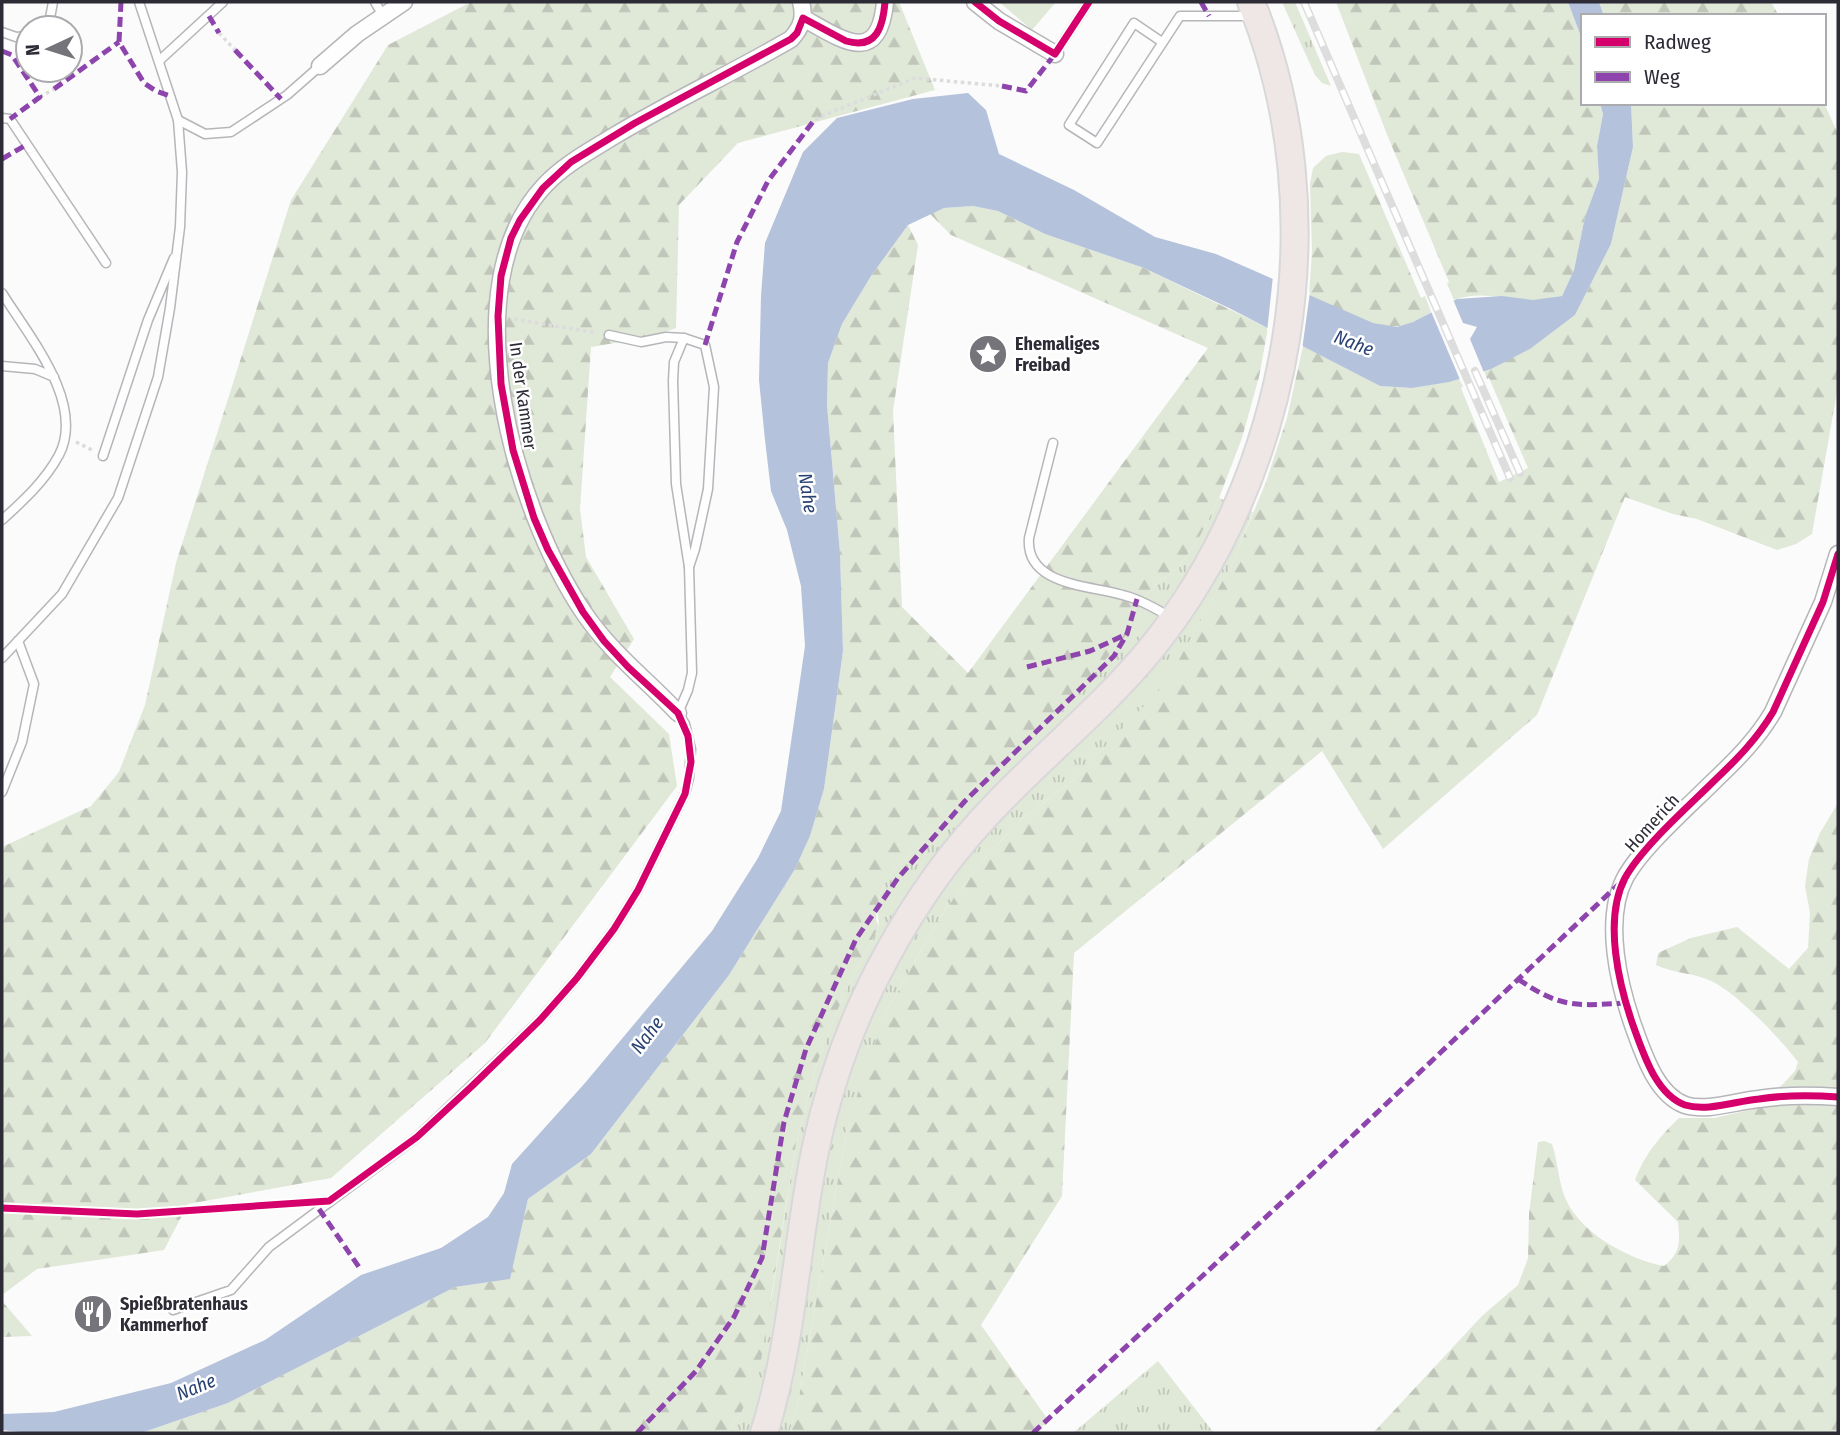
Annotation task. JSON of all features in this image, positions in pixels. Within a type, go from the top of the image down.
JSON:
[{"type":"main road","points":[[764,1433],[788,1337],[816,1149],[838,1067],[868,992],[905,924],[972,831],[1123,680],[1173,618],[1218,544],[1236,505],[1266,423],[1285,342],[1293,264],[1292,185],[1280,102],[1254,9]]},
{"type":"street","points":[[320,66],[357,34],[379,9],[404,2]]},
{"type":"street","points":[[800,2],[803,19],[846,41],[859,43],[872,38],[881,28],[885,2]]},
{"type":"street","points":[[975,2],[999,21],[1055,54]]},
{"type":"street","name":"In der Kammer","points":[[678,713],[604,641],[583,612],[548,550],[534,518],[513,450],[501,384],[498,316],[500,276],[512,238],[531,203],[556,174],[635,123],[791,39],[803,19]]},
{"type":"street","name":"Homerich","points":[[1838,554],[1823,602],[1763,729],[1746,750],[1676,818],[1626,876],[1620,891],[1615,949],[1625,1003],[1643,1051],[1658,1082],[1674,1099],[1688,1106],[1700,1107],[1760,1098],[1807,1095],[1838,1097]]},
{"type":"lane","points":[[2,657],[62,594],[118,498],[158,377],[177,249],[182,172],[178,120],[139,2]]},
{"type":"lane","points":[[160,60],[223,2]]},
{"type":"lane","points":[[1055,54],[1089,2]]},
{"type":"lane","points":[[1163,42],[1134,23],[1069,125],[1097,143],[1180,16],[1254,9]]},
{"type":"lane","points":[[178,120],[205,134],[231,132],[287,95],[320,66]]},
{"type":"lane","points":[[2,118],[10,119],[106,263]]},
{"type":"lane","points":[[103,456],[148,320],[177,249]]},
{"type":"lane","points":[[2,293],[54,377],[61,392],[65,414],[60,453],[44,479],[2,520]]},
{"type":"lane","points":[[609,335],[641,342],[666,337],[684,338],[705,345],[714,387],[708,489],[689,567]]},
{"type":"lane","points":[[173,1310],[231,1290],[269,1247],[417,1137],[540,1020],[577,978],[614,929],[638,890],[685,794],[689,778],[691,749],[685,724],[678,713],[692,673],[689,567],[676,484],[673,381],[674,362],[684,338]]},
{"type":"lane","points":[[2,366],[35,369],[54,377]]},
{"type":"lane","points":[[1053,443],[1029,538],[1028,547],[1038,566],[1055,579],[1140,600],[1173,618]]},
{"type":"lane","points":[[2,792],[22,742],[34,684],[18,641]]},
{"type":"path","points":[[219,33],[235,50]]},
{"type":"path","points":[[815,119],[915,78],[1002,86]]},
{"type":"path","points":[[40,97],[54,89]]},
{"type":"path","points":[[498,316],[609,335]]},
{"type":"path","points":[[64,436],[103,456]]},
{"type":"green space","points":[[471,2],[899,2],[935,90],[738,143],[679,205],[676,328],[651,337],[591,347],[580,509],[586,557],[634,639],[610,677],[669,734],[677,786],[485,1043],[331,1178],[188,1204],[164,1250],[37,1269],[2,1295],[2,847],[91,806],[119,772],[145,705],[176,563],[291,200],[388,45]]},
{"type":"green space","points":[[999,2],[1056,2],[1032,30]]},
{"type":"green space","points":[[1282,2],[1295,2],[1331,86],[1322,83],[1315,75]]},
{"type":"green space","points":[[1336,2],[1568,2],[1581,37],[1581,105],[1601,105],[1603,114],[1597,146],[1599,179],[1585,217],[1574,270],[1562,296],[1524,300],[1474,296],[1454,300],[1447,284],[1449,282],[1388,137]]},
{"type":"green space","points":[[1599,2],[1771,2],[1778,14],[1603,14]]},
{"type":"green space","points":[[1631,105],[1825,105],[1838,134],[1838,386],[1812,534],[1796,544],[1777,550],[1697,519],[1673,514],[1625,497],[1537,715],[1383,849],[1322,751],[1074,953],[1062,1196],[981,1325],[1049,1421],[1034,1433],[789,1433],[797,1408],[847,1129],[888,1009],[942,914],[984,859],[1024,817],[1070,783],[1166,683],[1232,564],[1266,482],[1287,418],[1303,346],[1380,386],[1412,388],[1459,379],[1499,482],[1528,468],[1484,371],[1530,349],[1575,315],[1611,244],[1633,147]]},
{"type":"green space","points":[[1342,152],[1359,154],[1421,298],[1425,296],[1431,312],[1412,322],[1400,326],[1378,324],[1309,296],[1312,251],[1310,184],[1313,168],[1326,156]]},
{"type":"green space","points":[[973,206],[998,211],[1045,234],[1144,268],[1268,328],[1259,377],[1242,438],[1219,498],[1200,536],[1179,567],[1152,588],[1135,609],[1128,633],[1064,709],[974,787],[922,844],[893,871],[882,888],[877,906],[876,920],[879,926],[844,994],[817,1063],[796,1144],[759,1372],[740,1415],[727,1433],[141,1433],[228,1403],[455,1287],[509,1279],[528,1199],[591,1154],[729,975],[795,869],[810,836],[824,789],[843,651],[840,553],[827,405],[828,363],[842,324],[871,276],[908,225],[918,245],[893,411],[902,607],[968,673],[1208,348],[951,235],[929,213],[944,208]]},
{"type":"green space","points":[[1219,498],[1253,512],[1232,564],[1166,684],[1070,783],[1024,817],[984,859],[942,914],[888,1009],[847,1129],[797,1408],[789,1433],[727,1433],[740,1415],[772,1295],[796,1144],[817,1063],[844,994],[879,926],[877,906],[882,888],[893,871],[922,844],[974,787],[1064,709],[1128,633],[1135,609],[1152,588],[1179,567],[1200,536]]},
{"type":"green space","points":[[1838,803],[1838,1433],[1373,1433],[1482,1316],[1518,1285],[1528,1258],[1529,1214],[1538,1142],[1552,1144],[1569,1206],[1590,1231],[1619,1250],[1650,1262],[1664,1266],[1674,1256],[1679,1241],[1678,1222],[1635,1180],[1648,1154],[1679,1118],[1714,1118],[1754,1109],[1783,1084],[1795,1071],[1798,1062],[1781,1041],[1731,994],[1709,980],[1656,965],[1658,953],[1691,938],[1737,927],[1789,969],[1808,948],[1810,913],[1805,886],[1809,859],[1820,833]]},
{"type":"green space","points":[[2,1301],[32,1336],[2,1337]]},
{"type":"green space","points":[[1158,1361],[1214,1433],[1073,1433]]},
{"type":"water","points":[[1568,2],[1599,2],[1603,14],[1581,14],[1581,37]]},
{"type":"water","name":"Nahe","points":[[968,93],[986,110],[999,154],[1074,190],[1155,237],[1216,254],[1373,323],[1397,327],[1413,322],[1457,299],[1502,296],[1533,300],[1562,296],[1574,270],[1585,217],[1599,179],[1597,146],[1603,114],[1601,105],[1631,105],[1633,147],[1611,244],[1575,315],[1530,349],[1491,369],[1449,382],[1412,388],[1380,386],[1231,309],[1144,268],[1045,234],[998,211],[973,206],[944,208],[908,225],[871,276],[842,324],[828,363],[827,405],[840,553],[843,651],[824,789],[810,836],[795,869],[729,975],[591,1154],[528,1199],[510,1279],[455,1287],[228,1403],[141,1433],[30,1433],[2,1430],[2,1414],[54,1412],[171,1383],[265,1340],[361,1275],[441,1248],[488,1217],[504,1193],[512,1164],[585,1083],[712,931],[758,858],[781,811],[805,646],[801,586],[787,530],[771,491],[759,380],[765,243],[803,152],[837,118],[913,99]]},
{"type":"pier","points":[[1273,276],[1310,292],[1302,350],[1267,332]]},
{"type":"pier","points":[[1452,297],[1463,323],[1477,327],[1470,339],[1485,375],[1461,382],[1430,309]]},
{"type":"railway","points":[[1304,2],[1510,478]]},
{"type":"railway","points":[[1475,371],[1520,473]]},
{"type":"marked path","points":[[121,2],[119,42],[144,83],[170,96]]},
{"type":"marked path","points":[[1201,2],[1209,16]]},
{"type":"marked path","points":[[209,16],[219,33]]},
{"type":"marked path","points":[[54,89],[119,42]]},
{"type":"marked path","points":[[235,50],[281,99]]},
{"type":"marked path","points":[[2,51],[12,55],[40,97],[10,119]]},
{"type":"marked path","points":[[1002,86],[1026,91],[1055,54]]},
{"type":"marked path","points":[[705,345],[737,242],[768,181],[815,119]]},
{"type":"marked path","points":[[2,159],[26,145]]},
{"type":"marked path","points":[[637,1433],[696,1371],[734,1317],[762,1258],[784,1122],[806,1049],[856,939],[898,878],[965,801],[1114,656],[1127,634],[1137,599]]},
{"type":"marked path","points":[[1027,667],[1090,651],[1127,634]]},
{"type":"marked path","points":[[1033,1433],[1619,884]]},
{"type":"marked path","points":[[1518,979],[1546,995],[1569,1003],[1625,1003]]},
{"type":"marked path","points":[[319,1209],[361,1270]]},
{"type":"cycle path","points":[[2,1208],[137,1214],[329,1201],[417,1137],[471,1087],[540,1020],[577,978],[614,929],[638,890],[685,794],[691,762],[688,736],[678,713],[628,667],[604,641],[583,612],[548,550],[534,518],[513,450],[501,384],[498,316],[501,276],[511,238],[520,220],[543,188],[571,162],[635,123],[791,39],[797,33],[803,18],[846,41],[856,43],[871,39],[880,27],[885,2]]},
{"type":"cycle path","points":[[975,2],[999,21],[1055,54],[1089,2]]},
{"type":"cycle path","points":[[1838,554],[1823,602],[1773,712],[1746,748],[1667,827],[1633,866],[1618,895],[1614,933],[1623,993],[1642,1050],[1659,1083],[1675,1100],[1685,1105],[1703,1107],[1779,1097],[1838,1097]]},
{"type":"place","name":"Ehemaliges Freibad","points":[[988,354]]},
{"type":"place","name":"Spießbratenhaus Kammerhof","points":[[93,1314]]}]
